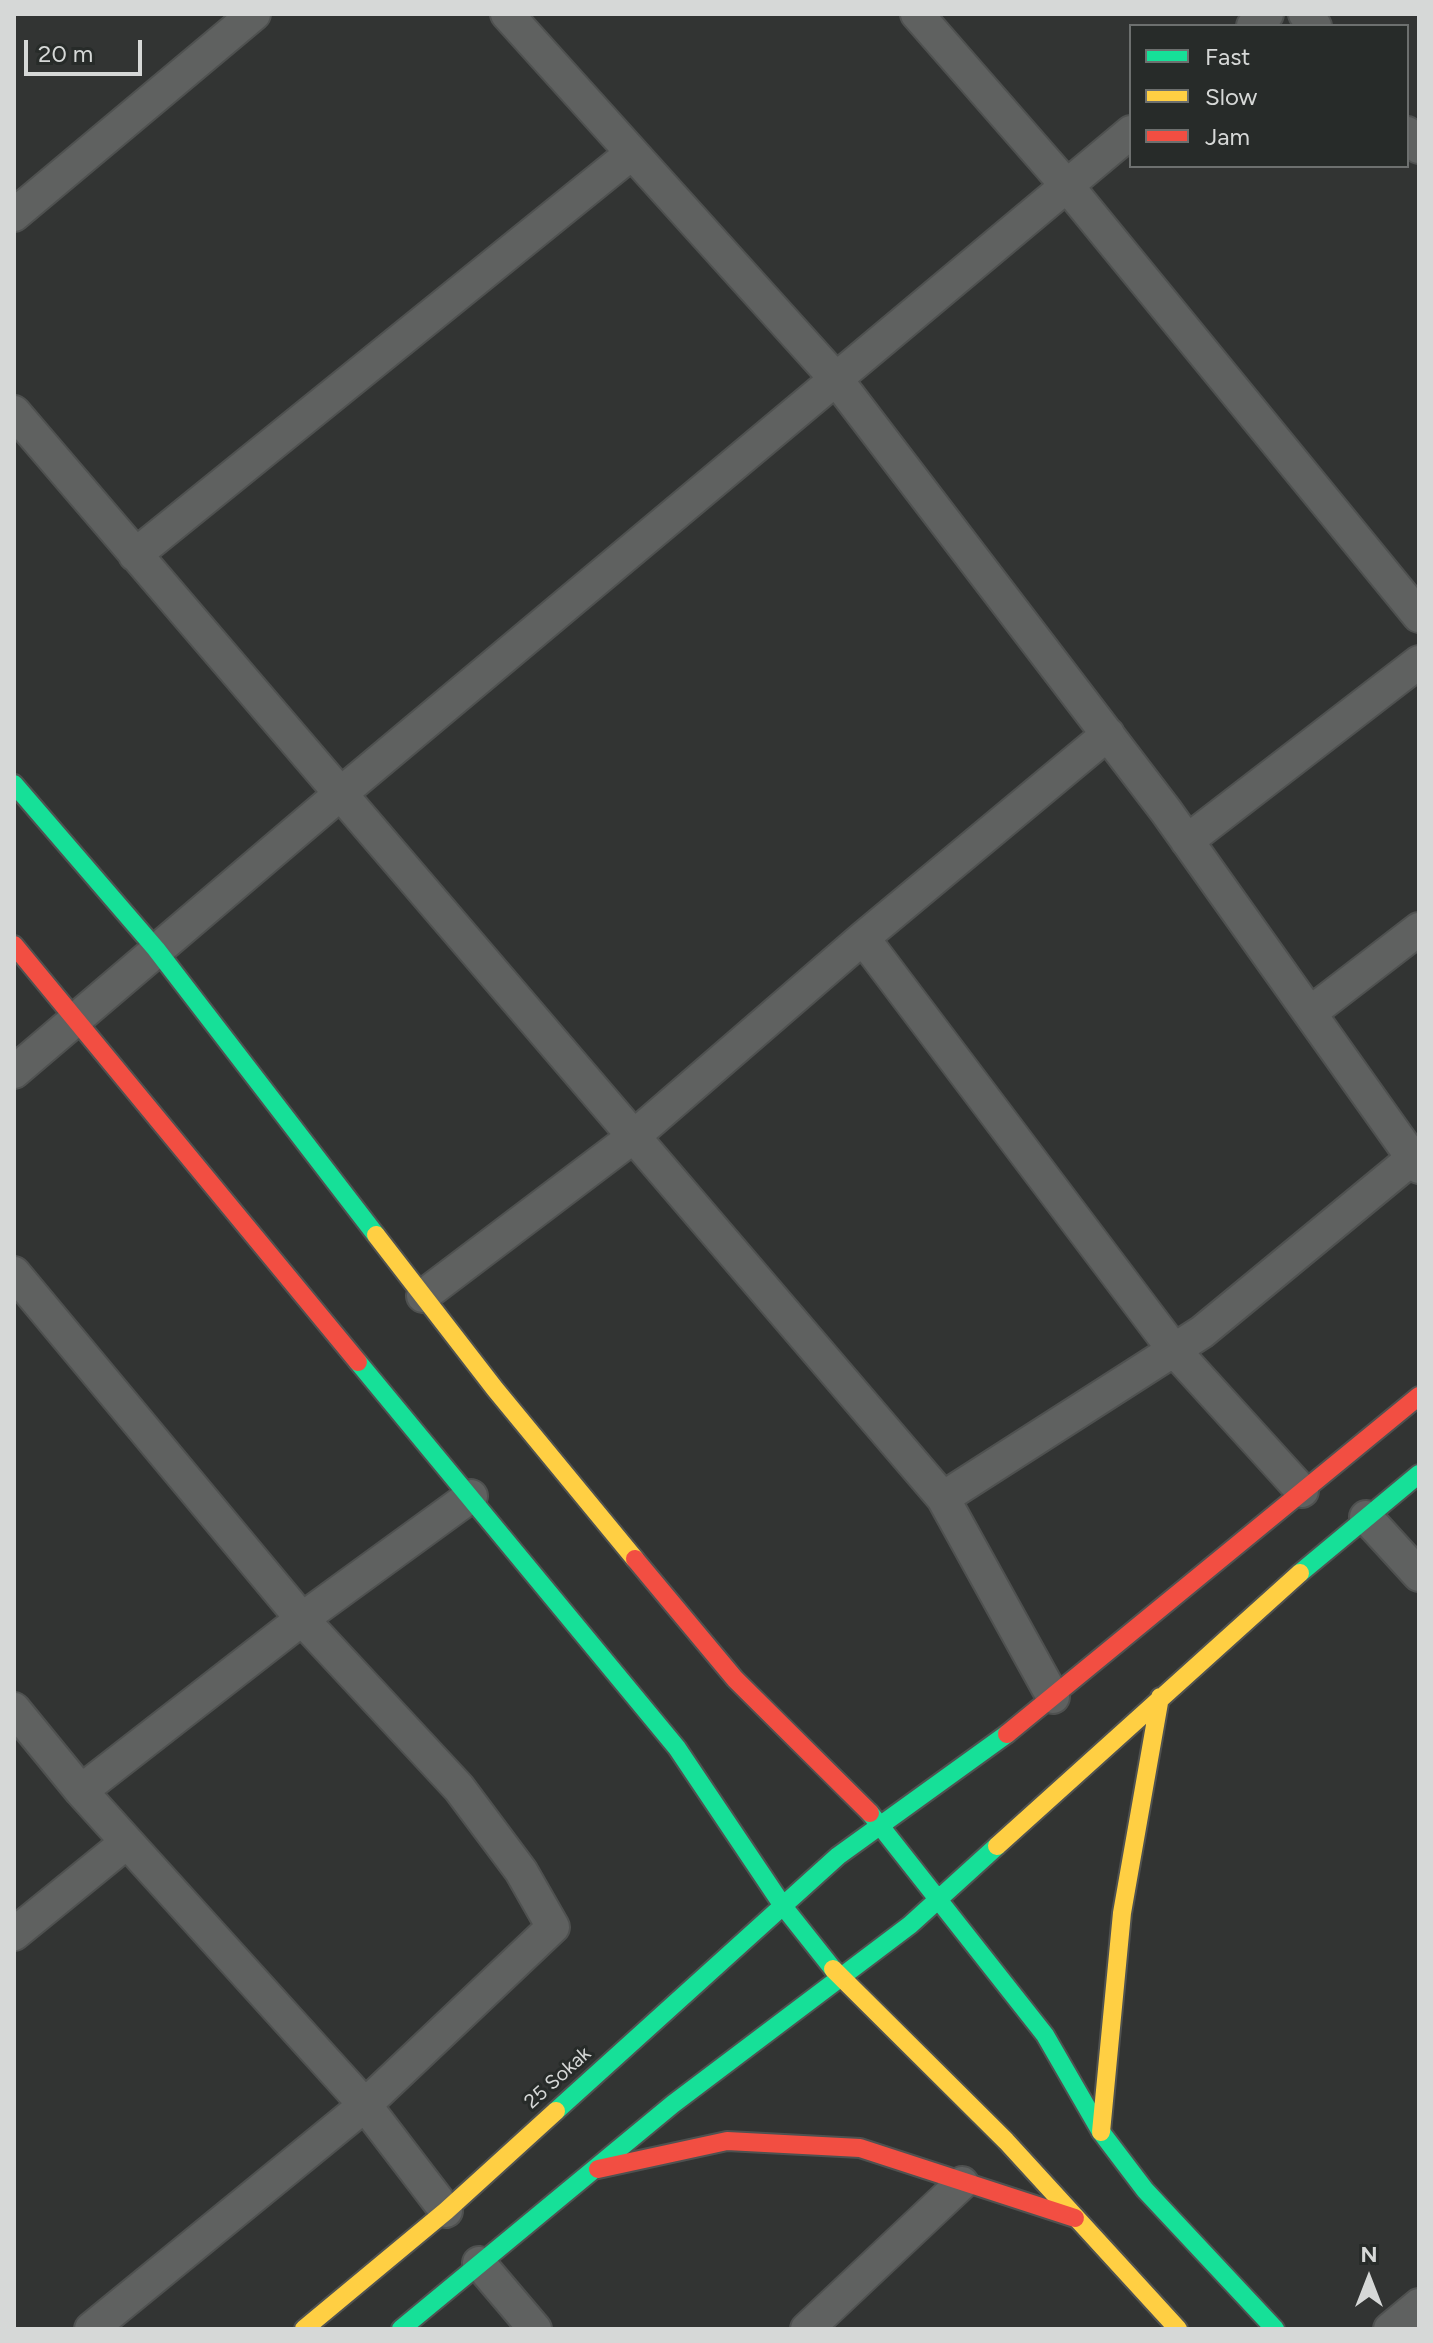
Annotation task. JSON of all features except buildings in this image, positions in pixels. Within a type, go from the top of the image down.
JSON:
[{"type":"street","points":[[14,215],[254,14]]},
{"type":"street","points":[[507,14],[836,379],[1108,734],[1417,1159],[1202,1332],[943,1498]]},
{"type":"street","points":[[917,14],[1068,187],[1419,616]]},
{"type":"street","points":[[14,1072],[339,795],[1129,134]]},
{"type":"street","points":[[135,555],[632,153]]},
{"type":"street","points":[[14,412],[943,1498],[1053,1697]]},
{"type":"street","points":[[1187,841],[1419,662]]},
{"type":"street","points":[[423,1296],[633,1137],[863,938],[1108,734]]},
{"type":"street","points":[[14,784],[156,949],[495,1389],[735,1679],[881,1825],[1045,2035],[1101,2132],[1145,2190],[1275,2329]]},
{"type":"street","points":[[1310,1013],[1419,929]]},
{"type":"street","points":[[863,938],[1174,1350],[1302,1491]]},
{"type":"street","points":[[14,945],[677,1748],[783,1906],[840,1978],[1078,2219],[1178,2329]]},
{"type":"street","points":[[14,1273],[302,1619],[459,1788],[521,1871],[553,1927],[365,2105],[91,2329]]},
{"type":"street","name":"25 Sokak","points":[[304,2329],[446,2211],[838,1856],[1053,1697],[1419,1396]]},
{"type":"street","points":[[401,2329],[592,2171],[910,1925],[1267,1600],[1419,1474]]},
{"type":"street","points":[[81,1791],[302,1619],[471,1496]]},
{"type":"street","points":[[1366,1517],[1419,1575]]},
{"type":"street","points":[[1101,2132],[1110,1988],[1125,1874],[1137,1796],[1160,1697]]},
{"type":"street","points":[[14,1709],[81,1791],[365,2105],[446,2211]]},
{"type":"street","points":[[14,1934],[127,1842]]},
{"type":"street","points":[[592,2171],[727,2141],[860,2148],[1078,2219]]},
{"type":"street","points":[[820,2325],[962,2183]]},
{"type":"street","points":[[479,2263],[535,2329]]},
{"type":"street","points":[[1390,2329],[1419,2305]]},
{"type":"traffic: fast","points":[[14,784],[156,949],[376,1235]]},
{"type":"traffic: fast","points":[[358,1362],[677,1748],[783,1906],[833,1969]]},
{"type":"traffic: fast","points":[[1300,1573],[1419,1474]]},
{"type":"traffic: fast","points":[[556,2111],[838,1856],[1007,1734]]},
{"type":"traffic: fast","points":[[870,1813],[1045,2035],[1101,2132],[1145,2190],[1275,2329]]},
{"type":"traffic: fast","points":[[401,2329],[673,2104],[910,1925],[997,1846]]},
{"type":"traffic: slow","points":[[376,1235],[495,1389],[635,1559]]},
{"type":"traffic: slow","points":[[997,1846],[1300,1573]]},
{"type":"traffic: slow","points":[[1101,2132],[1122,1913],[1160,1697]]},
{"type":"traffic: slow","points":[[833,1969],[1006,2141],[1178,2329]]},
{"type":"traffic: slow","points":[[304,2329],[446,2211],[556,2111]]},
{"type":"traffic: jam","points":[[14,945],[358,1362]]},
{"type":"traffic: jam","points":[[1007,1734],[1419,1396]]},
{"type":"traffic: jam","points":[[635,1559],[735,1679],[870,1813]]},
{"type":"traffic: jam","points":[[598,2169],[727,2141],[860,2148],[1075,2218]]}]
